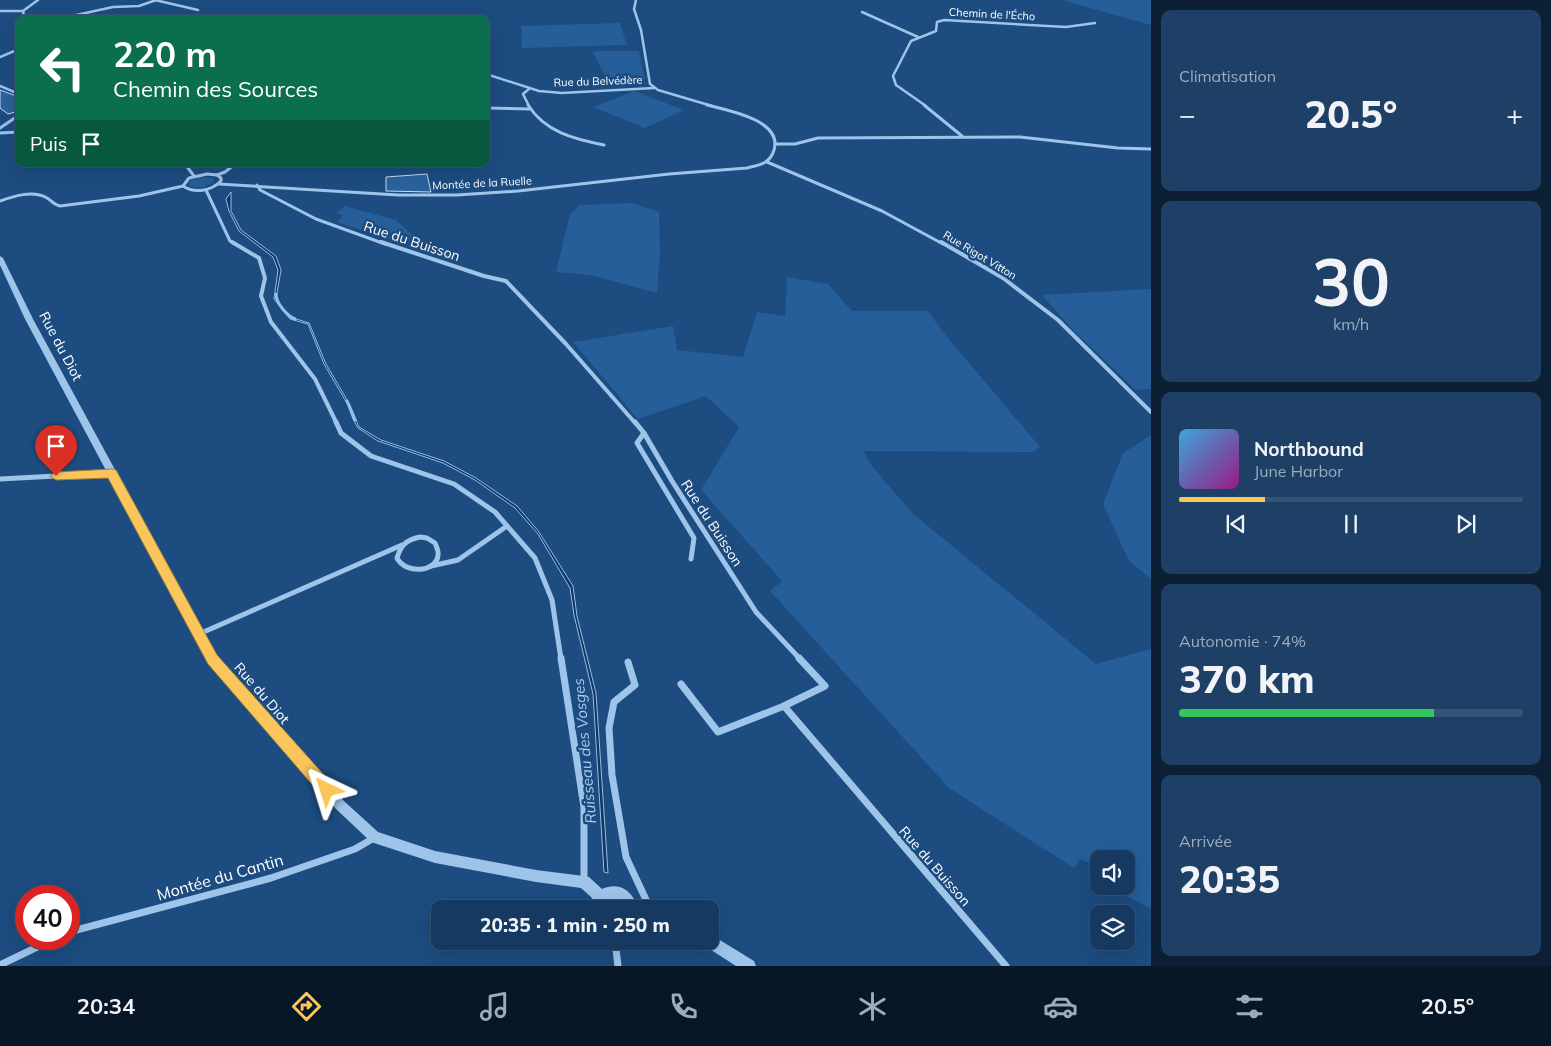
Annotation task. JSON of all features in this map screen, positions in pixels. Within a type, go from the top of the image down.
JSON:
[{"type":"street","points":[[0,11],[23,11],[38,0]]},
{"type":"street","points":[[76,15],[113,7],[138,6],[155,0],[198,10]]},
{"type":"street","points":[[636,0],[634,9],[642,30],[650,84],[654,88],[752,118],[766,126],[772,133],[775,144],[770,159],[767,162]]},
{"type":"street","points":[[23,11],[24,15]]},
{"type":"street","points":[[862,12],[918,38]]},
{"type":"street","name":"Chemin de l'Écho","points":[[963,137],[940,116],[896,85],[893,76],[911,41],[936,31],[937,22],[944,20],[1066,27],[1095,23]]},
{"type":"street","points":[[0,57],[15,51]]},
{"type":"street","name":"Rue du Belvédère","points":[[490,75],[529,89],[562,93],[654,88]]},
{"type":"street","points":[[0,86],[15,92]]},
{"type":"street","points":[[529,89],[523,94],[530,110],[539,121],[569,136],[604,145]]},
{"type":"street","points":[[490,108],[530,110]]},
{"type":"street","points":[[0,128],[15,118]]},
{"type":"street","points":[[0,133],[15,132]]},
{"type":"street","points":[[775,144],[795,144],[818,138],[1020,137],[1118,148],[1151,149]]},
{"type":"street","name":"Montée de la Ruelle","points":[[219,184],[396,195],[458,195],[512,192],[648,175],[746,167],[767,162]]},
{"type":"street","name":"Rue Rigot Vitton","points":[[767,162],[882,211],[970,258],[1003,278],[1058,320],[1151,412]]},
{"type":"street","points":[[187,167],[194,176]]},
{"type":"street","points":[[183,186],[185,181],[194,176],[217,175],[232,167]]},
{"type":"street","points":[[0,201],[21,195],[36,195],[44,196],[51,204],[60,206],[139,196],[183,186],[189,190],[206,190],[219,184],[221,178],[217,175]]},
{"type":"street","name":"Rue du Buisson","points":[[257,185],[260,190],[343,230],[484,276],[506,281],[566,344],[644,433],[672,481],[756,612],[825,686],[784,706],[1006,966]]},
{"type":"street","points":[[206,190],[230,241],[259,258],[266,278],[261,296],[271,322],[315,379],[341,433],[372,456],[454,484],[495,512],[535,558],[552,600],[584,807],[584,882],[596,892],[598,900]]},
{"type":"street","name":"Rue du Diot","points":[[0,258],[29,319],[212,660],[340,805],[374,837],[435,856],[536,876],[584,882]]},
{"type":"street","points":[[644,433],[637,443],[694,538],[691,559]]},
{"type":"street","points":[[0,479],[112,473]]},
{"type":"street","points":[[402,545],[398,551],[400,564],[414,571],[458,560],[507,526]]},
{"type":"street","points":[[199,634],[402,545],[409,540],[420,537],[427,538],[435,543],[438,548],[438,554],[436,560],[429,566]]},
{"type":"street","points":[[628,662],[635,685],[614,702],[609,728],[612,775],[626,857],[648,900]]},
{"type":"street","points":[[681,684],[718,732],[784,706]]},
{"type":"street","name":"Montée du Cantin","points":[[80,929],[271,878],[355,849],[374,837]]},
{"type":"street","points":[[602,900],[609,891],[618,891],[626,896],[627,900]]},
{"type":"street","points":[[719,947],[749,966]]},
{"type":"street","points":[[1,962],[29,950]]},
{"type":"street","points":[[616,950],[618,966]]},
{"type":"shaded area","points":[[1062,0],[1151,0],[1151,25]]},
{"type":"shaded area","points":[[620,23],[627,45],[522,48],[521,26]]},
{"type":"shaded area","points":[[596,51],[639,51],[645,82],[638,85],[610,85],[593,53]]},
{"type":"shaded area","points":[[634,91],[684,110],[645,128],[593,107]]},
{"type":"shaded area","points":[[199,177],[213,178],[214,182],[201,188],[189,186],[190,181]]},
{"type":"shaded area","points":[[231,192],[231,211],[241,230],[276,256],[281,270],[276,299],[290,317],[309,323],[326,364],[350,405],[359,427],[381,440],[444,461],[476,478],[517,506],[539,532],[573,586],[577,616],[596,693],[608,873],[604,872],[593,694],[574,615],[570,588],[538,534],[515,508],[475,480],[443,463],[378,441],[358,428],[348,405],[324,364],[308,324],[290,319],[274,299],[278,270],[273,257],[239,231],[229,211],[226,199]]},
{"type":"shaded area","points":[[632,203],[659,212],[660,252],[657,293],[590,275],[556,272],[570,214],[580,205]]},
{"type":"shaded area","points":[[345,206],[396,220],[434,254],[337,222],[343,216],[336,213]]},
{"type":"shaded area","points":[[787,277],[828,284],[852,311],[928,311],[943,332],[1040,447],[1032,452],[863,451],[872,466],[912,513],[1096,664],[1151,649],[1151,909],[1125,895],[1135,895],[1135,850],[1090,850],[1090,864],[1081,859],[1074,868],[949,788],[770,591],[782,581],[701,490],[739,427],[706,396],[638,419],[573,342],[673,326],[677,350],[743,357],[757,312],[785,316]]},
{"type":"shaded area","points":[[1151,289],[1151,389],[1136,390],[1074,331],[1042,295]]},
{"type":"shaded area","points":[[1151,435],[1151,579],[1129,561],[1103,504],[1123,453]]},
{"type":"building","points":[[0,90],[15,96],[15,112],[8,114],[0,108]]},
{"type":"building","points":[[427,174],[431,192],[386,191],[386,177]]},
{"type":"waterway","name":"Ruisseau des Vosges","points":[[276,294],[282,309],[295,319]]},
{"type":"waterway","name":"Ruisseau des Vosges","points":[[347,401],[355,420]]},
{"type":"route","points":[[56,476],[112,473],[212,660],[327,790]]}]
